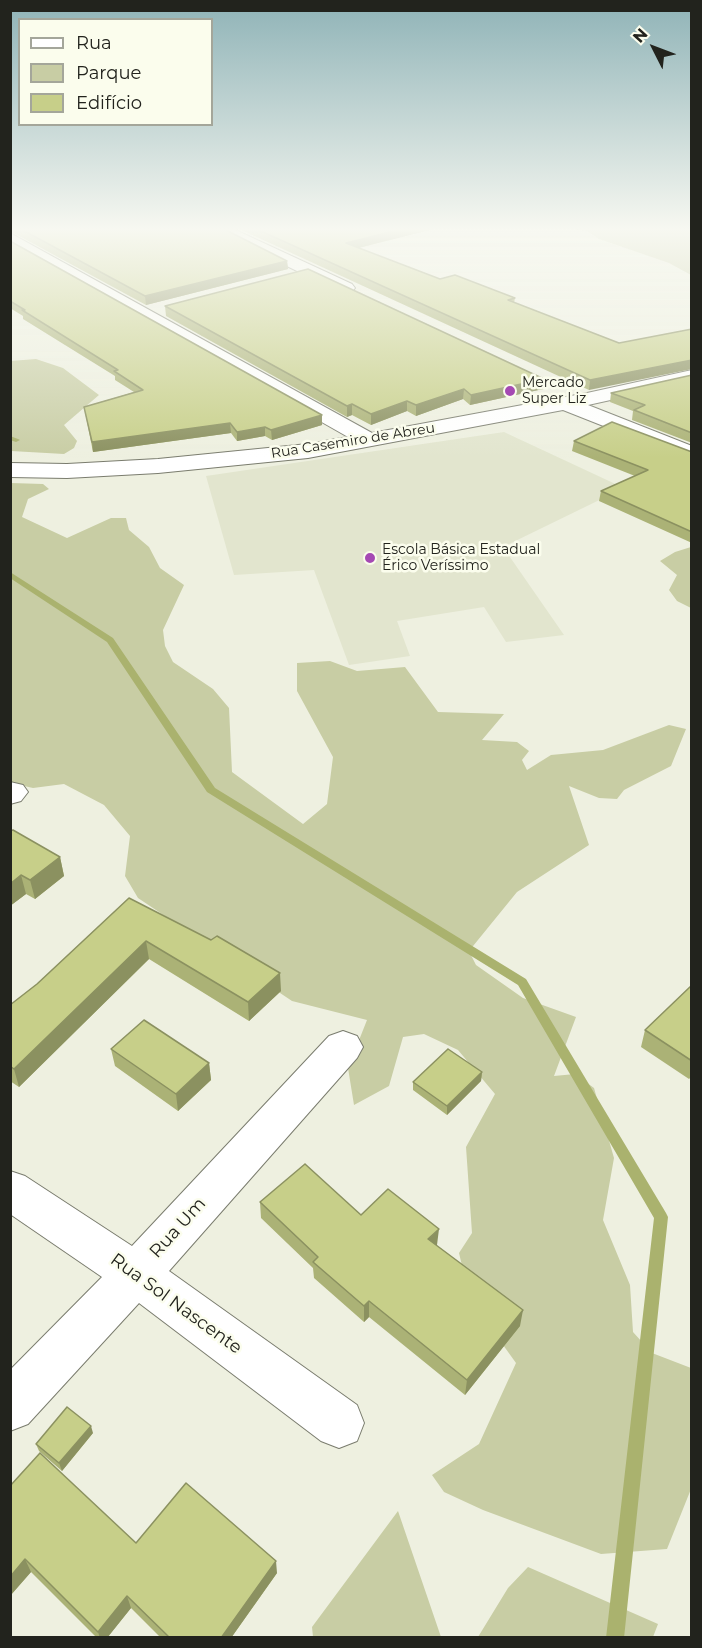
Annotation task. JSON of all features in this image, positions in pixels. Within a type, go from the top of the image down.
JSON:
[{"type":"street","points":[[130,304],[369,440]]},
{"type":"street","points":[[145,312],[167,307]]},
{"type":"street","name":"Rua Casemiro de Abreu","points":[[10,470],[67,471],[158,466],[308,451],[369,440],[559,394],[587,399],[692,376]]},
{"type":"street","points":[[559,394],[692,454]]},
{"type":"street","name":"Rua Um","points":[[10,1406],[136,1274],[344,1047]]},
{"type":"street","name":"Rua Sol Nascente","points":[[10,1190],[136,1274],[339,1423]]},
{"type":"shaded area","name":"Escola Básica Estadual Érico Veríssimo","points":[[504,432],[624,488],[503,547],[564,635],[506,642],[484,607],[397,621],[410,656],[349,665],[314,570],[234,575],[206,476]]},
{"type":"green space","points":[[36,359],[63,368],[99,395],[64,425],[77,441],[74,448],[64,454],[11,451],[10,361]]},
{"type":"green space","points":[[11,483],[43,484],[49,489],[28,499],[22,517],[67,538],[111,518],[126,518],[129,530],[149,547],[160,568],[184,585],[163,630],[165,646],[173,662],[213,689],[229,708],[232,772],[303,824],[327,804],[333,757],[297,691],[297,663],[330,661],[357,671],[405,667],[438,712],[504,714],[482,740],[517,742],[529,751],[522,760],[527,770],[551,755],[603,750],[669,725],[686,729],[671,766],[624,790],[617,799],[599,798],[569,786],[589,845],[517,892],[469,951],[476,965],[523,998],[576,1017],[554,1076],[575,1074],[594,1088],[614,1158],[603,1220],[630,1285],[633,1332],[652,1353],[691,1368],[691,1489],[667,1549],[601,1554],[483,1510],[444,1492],[432,1475],[479,1444],[516,1363],[470,1299],[459,1253],[472,1233],[466,1147],[495,1094],[458,1050],[424,1034],[403,1037],[389,1086],[354,1105],[348,1068],[367,1020],[292,1001],[138,898],[125,876],[130,836],[104,805],[64,784],[33,788],[11,783]]},
{"type":"green space","points":[[692,547],[691,608],[677,601],[669,590],[677,575],[660,561],[675,552]]},
{"type":"green space","points":[[398,1511],[441,1637],[313,1637],[312,1627]]},
{"type":"green space","points":[[528,1567],[658,1624],[653,1637],[478,1637],[508,1588]]},
{"type":"building","points":[[15,304],[123,304],[322,415],[271,430],[265,427],[237,432],[230,423],[92,442],[84,407],[143,390],[114,371],[118,370],[22,310],[25,310]]},
{"type":"building","points":[[173,304],[383,304],[544,379],[471,395],[464,389],[416,405],[407,401],[371,414],[352,404],[347,406],[165,306]]},
{"type":"building","points":[[422,304],[518,304],[619,343],[692,329],[692,360],[590,380]]},
{"type":"building","points":[[692,375],[692,433],[634,410],[645,405],[611,393]]},
{"type":"building","points":[[612,422],[692,452],[692,532],[601,491],[648,470],[574,441]]},
{"type":"building","points":[[13,830],[60,857],[30,880],[21,875],[10,884],[10,831]]},
{"type":"building","points":[[129,898],[211,940],[217,936],[280,973],[248,1002],[146,941],[14,1069],[10,1066],[10,1005],[37,984]]},
{"type":"building","points":[[692,985],[692,1061],[645,1030]]},
{"type":"building","points":[[144,1020],[209,1063],[176,1094],[111,1049]]},
{"type":"building","points":[[448,1049],[482,1072],[447,1106],[413,1082]]},
{"type":"building","points":[[305,1164],[361,1215],[388,1189],[439,1229],[428,1239],[523,1310],[467,1380],[369,1301],[364,1306],[313,1262],[318,1257],[260,1202]]},
{"type":"building","points":[[67,1407],[91,1426],[59,1463],[36,1444]]},
{"type":"building","points":[[40,1453],[136,1543],[186,1483],[276,1561],[221,1638],[170,1638],[127,1596],[98,1632],[25,1559],[10,1577],[10,1486]]},
{"type":"waterway","points":[[10,438],[16,440]]},
{"type":"waterway","points":[[10,574],[110,640],[211,790],[522,982],[661,1217],[615,1638]]},
{"type":"place","name":"Mercado Super Liz","points":[[510,391]]},
{"type":"place","name":"Escola Básica Estadual Érico Veríssimo","points":[[370,558]]}]
